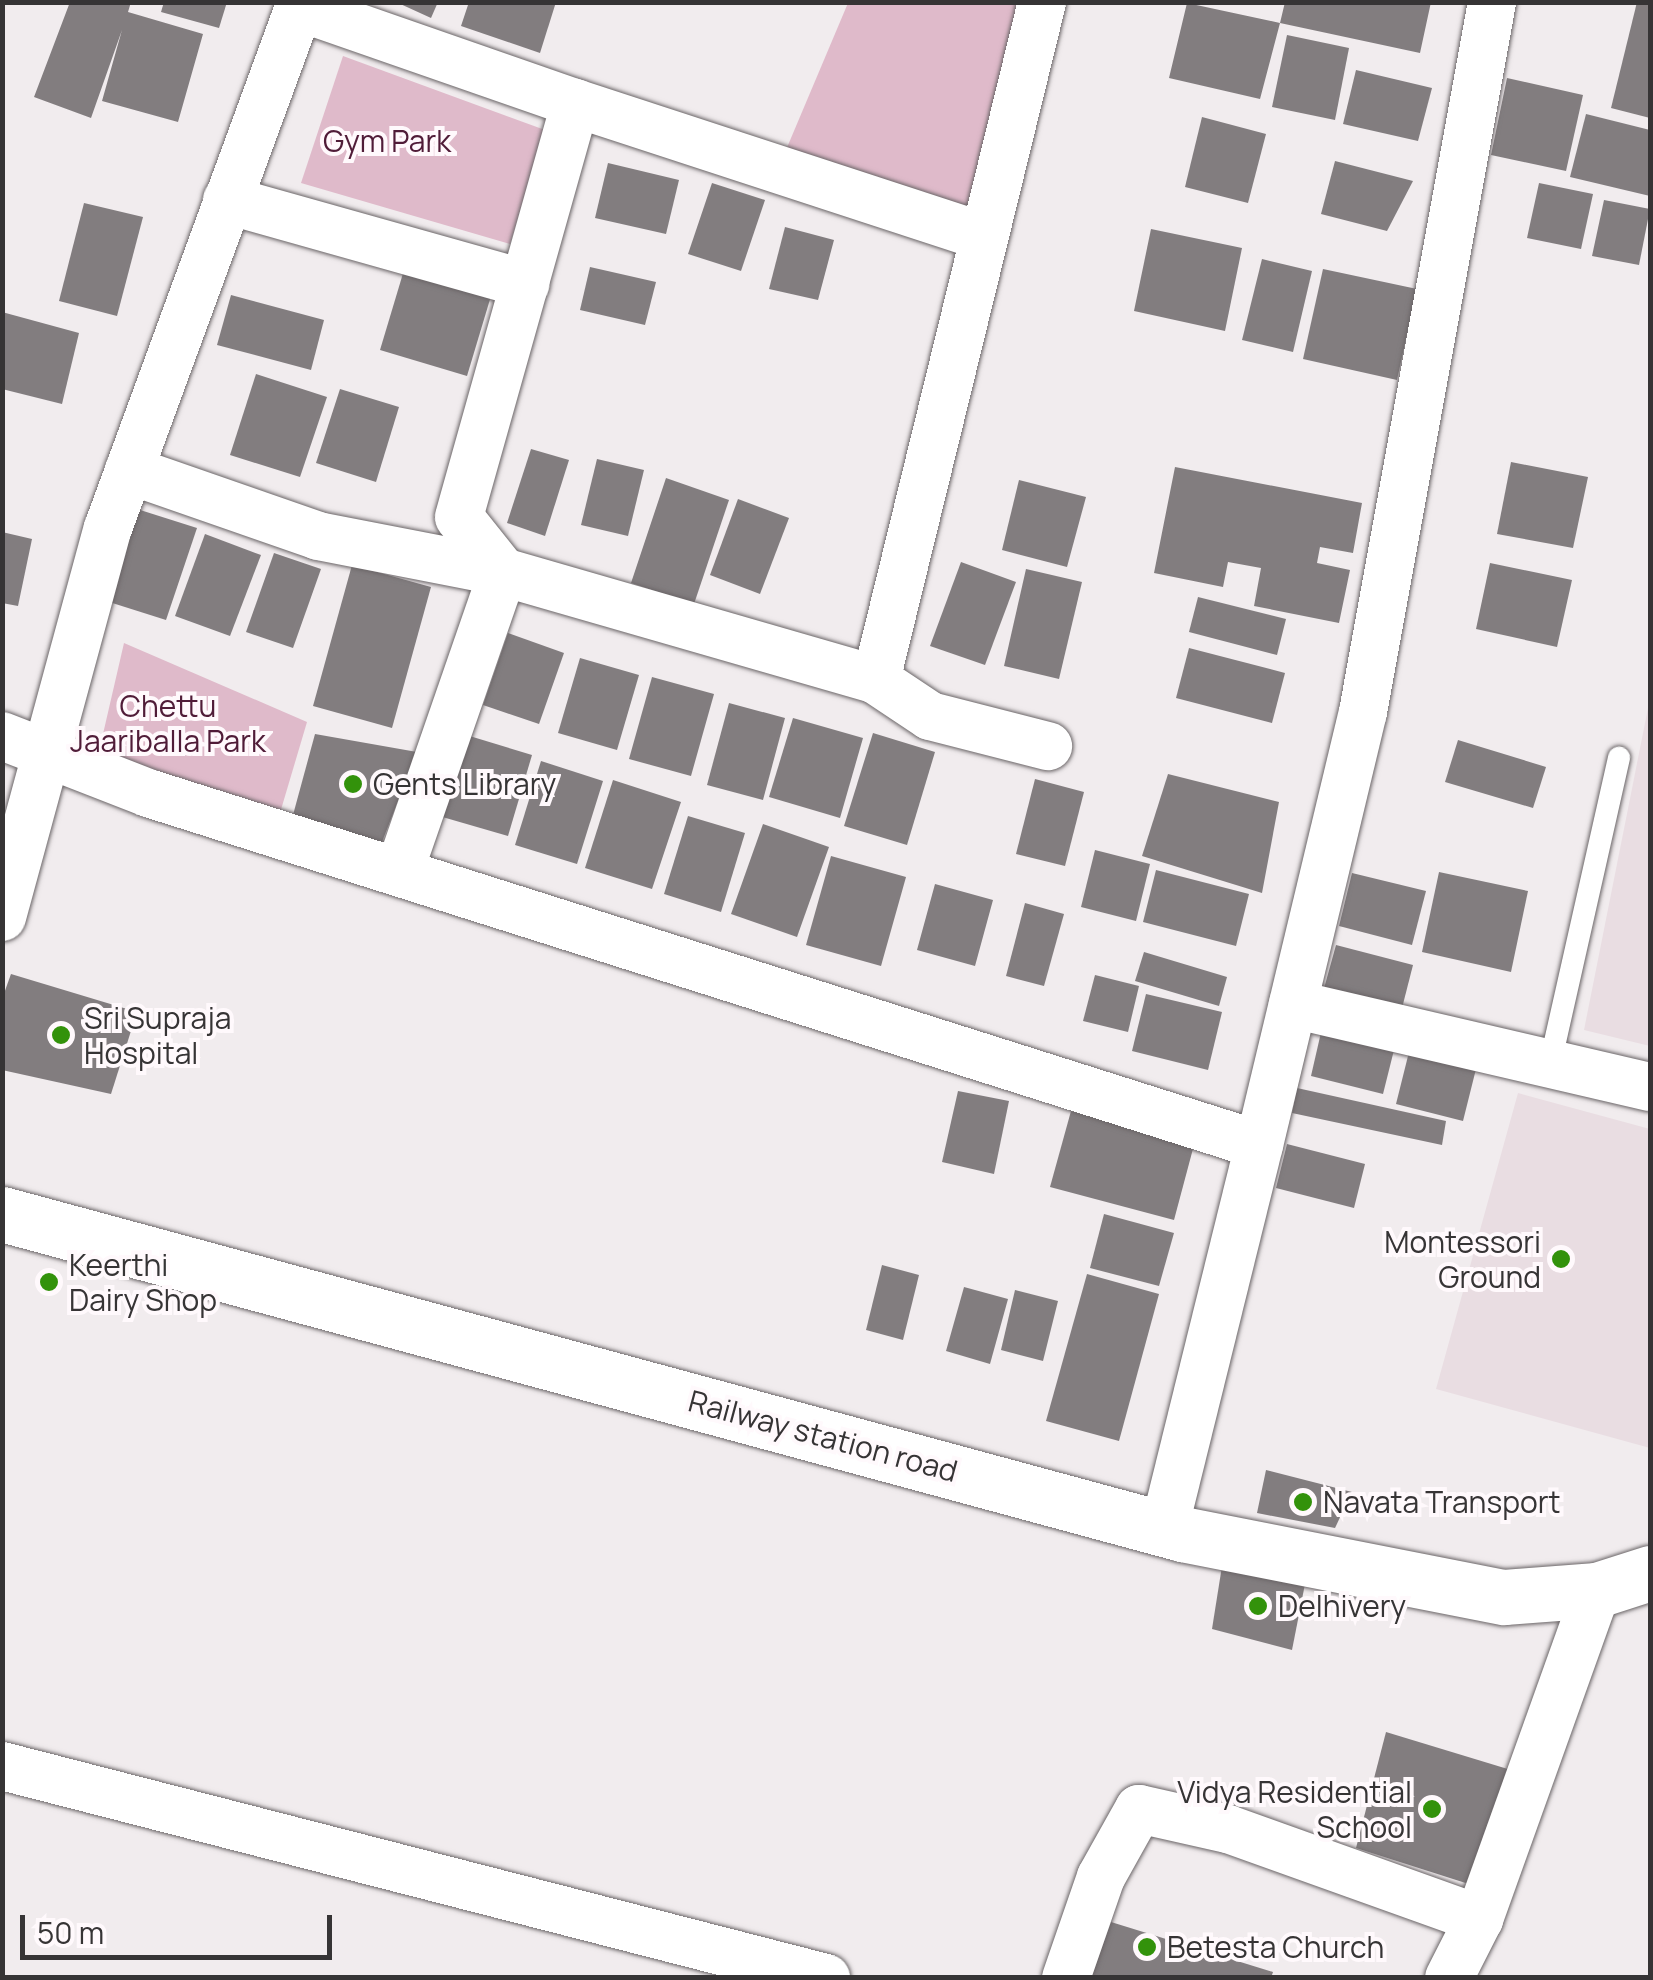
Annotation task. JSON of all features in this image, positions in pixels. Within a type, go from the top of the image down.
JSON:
[{"type":"street","points":[[876,680],[1042,2]]},
{"type":"street","points":[[1164,1530],[1363,712],[1492,2]]},
{"type":"street","points":[[2,918],[129,470],[300,5],[576,104],[983,236]]},
{"type":"street","points":[[503,572],[459,517],[576,104]]},
{"type":"street","points":[[227,200],[525,284]]},
{"type":"street","points":[[129,470],[318,536],[503,572],[876,680],[930,716],[1048,746]]},
{"type":"street","points":[[399,872],[503,572]]},
{"type":"street","points":[[2,736],[399,872],[1260,1145]]},
{"type":"street","points":[[1293,1004],[1650,1087]]},
{"type":"street","name":"Railway station road","points":[[2,1214],[1164,1530],[1504,1597],[1596,1590],[1650,1574]]},
{"type":"street","points":[[1449,1978],[1479,1919],[1596,1590]]},
{"type":"street","points":[[2,1766],[826,1978]]},
{"type":"street","points":[[1066,1978],[1101,1878],[1139,1809],[1228,1829],[1479,1919]]},
{"type":"lane","points":[[1550,1064],[1618,758]]},
{"type":"shaded area","points":[[1650,698],[1650,1046],[1584,1030]]},
{"type":"shaded area","name":"Montessori Ground","points":[[1518,1093],[1650,1129],[1650,1448],[1436,1389]]},
{"type":"green space","points":[[848,3],[1025,3],[968,210],[783,157]]},
{"type":"green space","name":"Gym Park","points":[[343,56],[545,130],[510,244],[301,183]]},
{"type":"green space","name":"Chettu Jaariballa Park","points":[[124,643],[307,722],[280,813],[97,760]]},
{"type":"building","points":[[70,2],[131,2],[128,12],[203,34],[178,122],[102,101],[122,30],[91,118],[34,97]]},
{"type":"building","points":[[164,2],[227,2],[219,28],[161,12]]},
{"type":"building","points":[[396,2],[438,2],[431,18]]},
{"type":"building","points":[[469,2],[556,2],[540,53],[461,26]]},
{"type":"building","points":[[1285,2],[1431,2],[1420,53],[1280,23]]},
{"type":"building","points":[[1637,2],[1650,2],[1650,118],[1611,108]]},
{"type":"building","points":[[1187,3],[1280,23],[1260,99],[1169,78]]},
{"type":"building","points":[[1287,35],[1349,48],[1335,120],[1272,107]]},
{"type":"building","points":[[1356,70],[1432,88],[1418,141],[1343,124]]},
{"type":"building","points":[[1507,78],[1583,95],[1566,171],[1491,155]]},
{"type":"building","points":[[1586,114],[1650,130],[1650,196],[1570,177]]},
{"type":"building","points":[[1202,117],[1266,134],[1248,203],[1185,187]]},
{"type":"building","points":[[1335,161],[1413,181],[1387,231],[1321,214]]},
{"type":"building","points":[[608,163],[679,180],[666,234],[595,218]]},
{"type":"building","points":[[712,183],[765,200],[741,271],[688,254]]},
{"type":"building","points":[[1539,183],[1593,194],[1581,249],[1527,238]]},
{"type":"building","points":[[1604,200],[1650,209],[1639,265],[1592,256]]},
{"type":"building","points":[[84,203],[143,217],[117,316],[59,301]]},
{"type":"building","points":[[785,227],[834,240],[818,300],[769,289]]},
{"type":"building","points":[[1151,229],[1242,248],[1225,331],[1134,311]]},
{"type":"building","points":[[1262,259],[1312,271],[1293,352],[1242,340]]},
{"type":"building","points":[[590,267],[656,282],[645,325],[580,310]]},
{"type":"building","points":[[1323,269],[1417,289],[1397,380],[1303,359]]},
{"type":"building","points":[[404,270],[491,296],[467,376],[380,350]]},
{"type":"building","points":[[231,295],[324,320],[311,370],[217,345]]},
{"type":"building","points":[[2,312],[79,333],[62,404],[2,389]]},
{"type":"building","points":[[256,374],[327,397],[300,477],[230,455]]},
{"type":"building","points":[[340,389],[399,407],[376,482],[316,463]]},
{"type":"building","points":[[531,449],[569,460],[545,536],[507,523]]},
{"type":"building","points":[[597,459],[644,470],[628,536],[581,525]]},
{"type":"building","points":[[1511,462],[1588,477],[1573,548],[1497,534]]},
{"type":"building","points":[[1175,467],[1362,503],[1353,553],[1320,547],[1317,563],[1350,570],[1339,623],[1254,606],[1261,568],[1228,562],[1223,587],[1154,573]]},
{"type":"building","points":[[666,478],[729,500],[694,604],[631,583]]},
{"type":"building","points":[[1019,480],[1086,497],[1067,567],[1002,550]]},
{"type":"building","points":[[738,499],[789,518],[760,594],[710,575]]},
{"type":"building","points":[[137,509],[197,528],[166,620],[106,601]]},
{"type":"building","points":[[2,532],[32,539],[18,606],[2,603]]},
{"type":"building","points":[[205,534],[261,555],[230,636],[175,616]]},
{"type":"building","points":[[274,553],[321,569],[293,648],[246,632]]},
{"type":"building","points":[[961,562],[1016,582],[985,665],[930,646]]},
{"type":"building","points":[[1490,563],[1572,580],[1557,647],[1476,629]]},
{"type":"building","points":[[352,565],[431,587],[392,728],[313,706]]},
{"type":"building","points":[[1026,569],[1082,582],[1059,679],[1004,666]]},
{"type":"building","points":[[1198,597],[1286,619],[1277,655],[1189,632]]},
{"type":"building","points":[[508,633],[564,653],[539,724],[483,705]]},
{"type":"building","points":[[1189,648],[1285,673],[1272,723],[1176,698]]},
{"type":"building","points":[[580,658],[639,675],[617,750],[558,733]]},
{"type":"building","points":[[652,677],[714,694],[691,776],[629,759]]},
{"type":"building","points":[[729,703],[785,718],[763,800],[707,785]]},
{"type":"building","points":[[793,718],[863,738],[840,818],[769,797]]},
{"type":"building","points":[[873,733],[935,752],[907,845],[844,826]]},
{"type":"building","name":"Gents Library","points":[[315,734],[417,752],[382,842],[293,815]]},
{"type":"building","points":[[463,734],[532,755],[508,836],[439,816]]},
{"type":"building","points":[[1458,740],[1546,767],[1533,808],[1445,782]]},
{"type":"building","points":[[541,761],[603,781],[577,864],[515,845]]},
{"type":"building","points":[[1168,774],[1279,802],[1262,893],[1142,856]]},
{"type":"building","points":[[1035,779],[1084,792],[1065,866],[1016,854]]},
{"type":"building","points":[[613,780],[681,802],[652,889],[585,868]]},
{"type":"building","points":[[688,816],[745,833],[721,912],[664,894]]},
{"type":"building","points":[[763,824],[829,847],[797,937],[731,914]]},
{"type":"building","points":[[1095,850],[1150,864],[1136,921],[1081,907]]},
{"type":"building","points":[[831,856],[906,877],[881,966],[806,945]]},
{"type":"building","points":[[1156,870],[1249,894],[1236,946],[1143,922]]},
{"type":"building","points":[[1439,872],[1528,891],[1511,972],[1422,952]]},
{"type":"building","points":[[1352,873],[1426,891],[1412,945],[1339,926]]},
{"type":"building","points":[[935,884],[993,900],[975,966],[917,950]]},
{"type":"building","points":[[1025,903],[1064,914],[1044,986],[1006,976]]},
{"type":"building","points":[[1336,945],[1413,965],[1401,1012],[1323,992]]},
{"type":"building","points":[[1144,952],[1227,977],[1219,1006],[1135,981]]},
{"type":"building","name":"Sri Supraja Hospital","points":[[11,974],[137,1012],[111,1094],[2,1070],[2,999]]},
{"type":"building","points":[[1095,975],[1139,986],[1128,1032],[1083,1021]]},
{"type":"building","points":[[1146,994],[1222,1012],[1208,1070],[1132,1051]]},
{"type":"building","points":[[1322,1028],[1395,1046],[1383,1094],[1311,1076]]},
{"type":"building","points":[[1410,1048],[1477,1065],[1463,1121],[1396,1104]]},
{"type":"building","points":[[1297,1088],[1446,1121],[1442,1145],[1292,1113]]},
{"type":"building","points":[[958,1091],[1009,1101],[994,1174],[942,1162]]},
{"type":"building","points":[[1071,1111],[1194,1145],[1174,1220],[1050,1187]]},
{"type":"building","points":[[1287,1144],[1365,1164],[1354,1208],[1276,1188]]},
{"type":"building","points":[[1104,1214],[1174,1233],[1159,1286],[1090,1268]]},
{"type":"building","points":[[882,1265],[919,1275],[903,1340],[866,1330]]},
{"type":"building","points":[[1087,1274],[1159,1294],[1119,1441],[1046,1421]]},
{"type":"building","points":[[964,1287],[1008,1299],[990,1364],[946,1351]]},
{"type":"building","points":[[1015,1290],[1058,1301],[1043,1361],[1001,1350]]},
{"type":"building","name":"Navata Transport","points":[[1266,1470],[1352,1492],[1335,1528],[1257,1513]]},
{"type":"building","name":"Delhivery","points":[[1222,1566],[1305,1584],[1292,1650],[1212,1629]]},
{"type":"building","name":"Vidya Residential School","points":[[1386,1732],[1511,1770],[1475,1886],[1356,1848]]},
{"type":"building","name":"Betesta Church","points":[[1111,1922],[1273,1972],[1271,1978],[1091,1978]]},
{"type":"place","name":"Gents Library","points":[[353,784]]},
{"type":"place","name":"Sri Supraja Hospital","points":[[61,1035]]},
{"type":"place","name":"Montessori Ground","points":[[1561,1259]]},
{"type":"place","name":"Keerthi Dairy Shop","points":[[49,1282]]},
{"type":"place","name":"Navata Transport","points":[[1303,1502]]},
{"type":"place","name":"Delhivery","points":[[1258,1606]]},
{"type":"place","name":"Vidya Residential School","points":[[1432,1809]]},
{"type":"place","name":"Betesta Church","points":[[1147,1947]]}]
